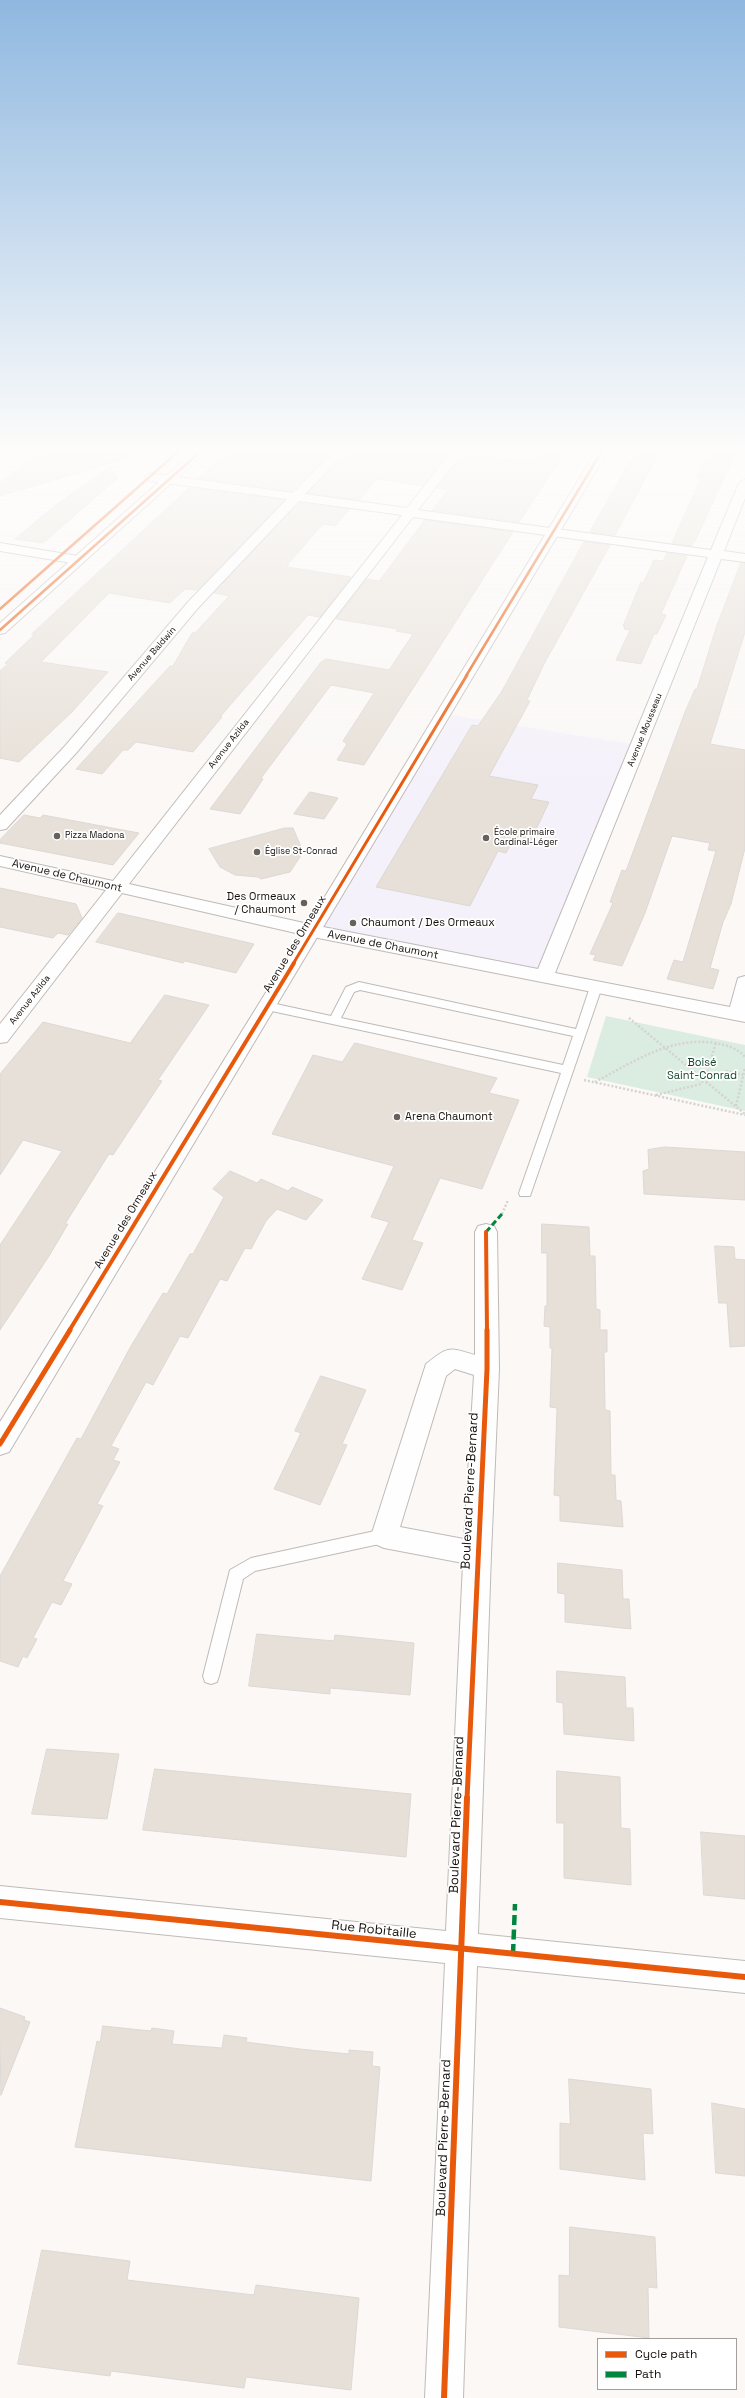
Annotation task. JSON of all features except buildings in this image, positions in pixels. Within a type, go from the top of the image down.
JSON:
[{"type":"street","points":[[0,609],[52,563]]},
{"type":"street","points":[[0,630],[75,563]]},
{"type":"street","name":"Avenue Baldwin","points":[[0,825],[71,749],[194,605],[234,563]]},
{"type":"street","name":"Avenue Azilda","points":[[0,1037],[118,888],[370,563]]},
{"type":"street","name":"Avenue des Ormeaux","points":[[0,1444],[535,563]]},
{"type":"street","name":"Avenue Mousseau","points":[[544,977],[712,563]]},
{"type":"street","name":"Avenue de Chaumont","points":[[0,861],[313,930],[741,1016]]},
{"type":"street","points":[[741,1016],[745,982]]},
{"type":"street","name":"Boulevard Pierre-Bernard","points":[[444,2398],[477,1554],[487,1369],[486,1232]]},
{"type":"street","points":[[384,1536],[435,1371],[451,1358],[487,1369]]},
{"type":"street","name":"Boulevard Pierre-Bernard","points":[[384,1536],[477,1554]]},
{"type":"street","name":"Rue Robitaille","points":[[0,1902],[745,1977]]},
{"type":"lane","points":[[334,1021],[350,990],[360,986],[580,1034]]},
{"type":"lane","points":[[525,1193],[596,987]]},
{"type":"lane","points":[[267,1006],[567,1070]]},
{"type":"lane","points":[[211,1676],[236,1575],[251,1565],[384,1536]]},
{"type":"path","points":[[629,1018],[745,1115]]},
{"type":"path","points":[[594,1082],[665,1047],[688,1040],[716,1042],[734,1048],[745,1057]]},
{"type":"path","points":[[655,1096],[693,1088],[705,1080],[716,1042]]},
{"type":"path","points":[[736,1106],[745,1068]]},
{"type":"path","points":[[726,1071],[743,1075]]},
{"type":"path","points":[[581,1079],[745,1115]]},
{"type":"shaded area","name":"École primaire Cardinal-Léger","points":[[446,714],[637,745],[539,977],[321,930]]},
{"type":"green space","name":"Boisé Saint-Conrad","points":[[606,1016],[745,1045],[745,1111],[587,1077]]},
{"type":"marked path","points":[[486,1232],[502,1214]]},
{"type":"marked path","points":[[513,1954],[515,1904]]},
{"type":"cycle path","points":[[0,609],[52,563]]},
{"type":"cycle path","points":[[0,630],[75,563]]},
{"type":"cycle path","points":[[0,1444],[313,931],[535,563]]},
{"type":"cycle path","points":[[444,2398],[477,1554],[487,1369],[486,1232]]},
{"type":"cycle path","points":[[0,1902],[745,1977]]},
{"type":"place","name":"Pizza Madona","points":[[57,836]]},
{"type":"place","name":"École primaire Cardinal-Léger","points":[[486,838]]},
{"type":"place","name":"Église St-Conrad","points":[[257,852]]},
{"type":"place","name":"Des Ormeaux / Chaumont","points":[[304,903]]},
{"type":"place","name":"Chaumont / Des Ormeaux","points":[[353,923]]},
{"type":"place","name":"Arena Chaumont","points":[[397,1117]]}]
